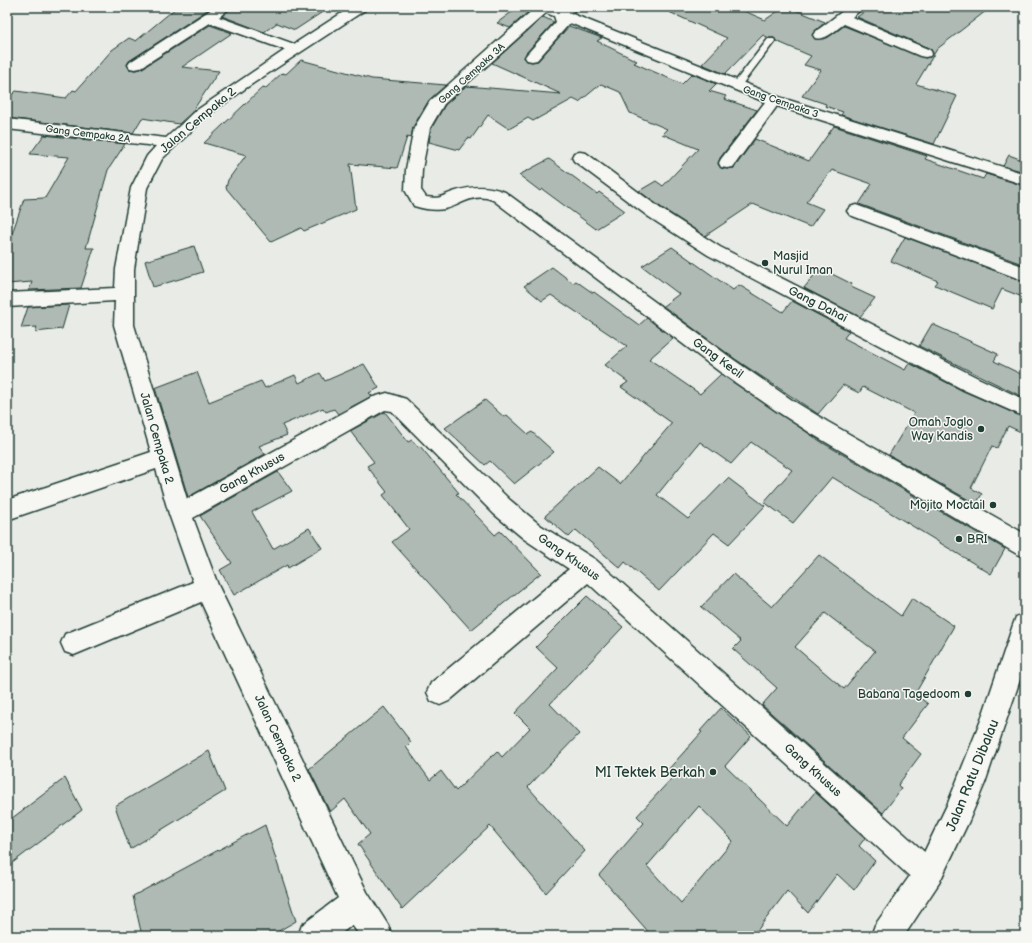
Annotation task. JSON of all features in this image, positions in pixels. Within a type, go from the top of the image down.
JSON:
[{"type":"street","points":[[135,66],[224,7]]},
{"type":"street","name":"Jalan Cempaka 2","points":[[360,7],[228,94],[202,114],[155,156],[139,188],[125,269],[124,325],[162,458],[180,514],[207,588],[356,903],[377,936]]},
{"type":"street","name":"Gang Cempaka 3","points":[[543,7],[566,10],[774,100],[1025,180]]},
{"type":"street","name":"Gang Cempaka 3A","points":[[416,198],[413,190],[414,169],[422,128],[438,101],[543,7]]},
{"type":"street","points":[[532,57],[563,23],[566,10]]},
{"type":"street","points":[[820,35],[851,10],[925,53]]},
{"type":"street","points":[[209,18],[295,49]]},
{"type":"street","points":[[727,163],[774,100]]},
{"type":"street","name":"Gang Cempaka 2A","points":[[7,124],[169,143]]},
{"type":"street","name":"Gang Dahai","points":[[580,157],[655,213],[714,251],[971,384],[1025,409]]},
{"type":"street","name":"Gang Kecil","points":[[416,198],[420,202],[432,204],[448,202],[458,196],[479,192],[492,192],[727,366],[785,406],[820,428],[1025,546]]},
{"type":"street","points":[[856,211],[1025,274]]},
{"type":"street","points":[[7,300],[124,294]]},
{"type":"street","name":"Gang Khusus","points":[[180,514],[369,408],[385,400],[389,400],[399,406],[502,508],[532,532],[588,568],[928,874]]},
{"type":"street","points":[[7,510],[162,458]]},
{"type":"street","points":[[440,692],[588,568]]},
{"type":"street","points":[[74,643],[207,588]]},
{"type":"street","name":"Jalan Ratu Dibalau","points":[[888,935],[928,874],[962,806],[996,716],[1025,625]]},
{"type":"street","points":[[313,936],[356,903]]},
{"type":"lane","points":[[737,85],[771,41]]},
{"type":"building","points":[[177,7],[212,7],[129,61],[127,64],[129,69],[141,69],[210,25],[232,33],[182,67],[219,71],[192,112],[179,124],[142,118],[133,133],[7,118],[7,99],[16,91],[66,98],[73,90],[76,91],[112,50],[129,38],[136,41]]},
{"type":"building","points":[[232,7],[330,7],[295,30],[277,23],[264,32],[222,16]]},
{"type":"building","points":[[658,7],[735,7],[765,20],[784,7],[788,7],[825,22],[812,34],[815,39],[827,38],[844,26],[925,58],[930,57],[933,54],[931,49],[857,17],[871,7],[991,7],[937,49],[916,84],[957,96],[934,144],[841,115],[843,112],[825,106],[826,104],[802,96],[821,70],[804,65],[811,56],[776,41],[774,38],[769,38],[763,35],[725,74],[702,64],[727,38]]},
{"type":"building","points":[[517,8],[528,12],[510,28],[497,23]]},
{"type":"building","points":[[543,17],[554,22],[526,53],[524,58],[527,61],[538,61],[569,26],[602,38],[597,41],[637,61],[634,63],[682,84],[692,74],[716,84],[709,91],[726,96],[724,99],[757,110],[720,158],[718,164],[721,168],[734,168],[755,139],[809,161],[834,126],[927,156],[925,159],[983,179],[986,174],[1025,186],[1025,265],[859,204],[872,184],[832,170],[806,202],[823,209],[810,227],[753,204],[705,236],[639,191],[656,181],[663,186],[698,149],[662,134],[667,129],[630,113],[620,92],[601,84],[579,102],[573,99],[533,121],[528,118],[509,129],[488,115],[471,139],[468,138],[459,150],[429,142],[431,129],[445,105],[466,86],[561,94],[492,63]]},
{"type":"building","points":[[301,60],[372,79],[446,85],[429,100],[413,127],[411,138],[407,137],[397,168],[350,164],[356,209],[304,231],[301,228],[271,242],[226,188],[228,180],[246,155],[204,143],[263,87],[266,88],[282,73],[286,74]]},
{"type":"building","points":[[44,135],[125,144],[108,170],[86,248],[94,248],[81,288],[29,290],[32,282],[7,284],[7,248],[24,199],[45,198],[69,157],[30,154]]},
{"type":"building","points":[[1009,155],[1025,161],[1025,172],[1003,166]]},
{"type":"building","points":[[549,159],[597,194],[599,192],[625,211],[596,229],[542,189],[540,191],[519,175]]},
{"type":"building","points":[[905,237],[1025,282],[1025,298],[1002,289],[992,309],[935,285],[938,281],[891,261]]},
{"type":"building","points":[[194,246],[203,272],[153,287],[145,261]]},
{"type":"building","points":[[672,247],[733,290],[739,285],[783,312],[792,301],[849,331],[844,338],[905,370],[909,363],[963,391],[1025,418],[1025,434],[1008,426],[997,448],[992,446],[971,488],[982,494],[976,504],[889,455],[914,413],[863,387],[859,393],[843,385],[818,414],[735,359],[663,306],[679,294],[642,266]]},
{"type":"building","points":[[552,267],[573,283],[576,281],[593,293],[594,292],[639,325],[647,318],[673,338],[649,359],[700,394],[721,374],[823,443],[1005,549],[991,574],[832,477],[793,523],[764,502],[792,470],[751,442],[731,464],[700,442],[657,495],[688,519],[728,478],[765,506],[729,544],[714,533],[659,591],[625,562],[620,568],[576,530],[569,537],[545,516],[598,467],[620,484],[672,423],[621,387],[628,382],[605,365],[627,346],[551,295],[542,301],[524,286]]},
{"type":"building","points":[[820,268],[852,284],[851,287],[875,298],[860,317],[804,288]]},
{"type":"building","points":[[69,305],[62,329],[35,332],[37,327],[21,328],[28,307]]},
{"type":"building","points":[[932,324],[998,354],[994,361],[1025,376],[1025,398],[919,346]]},
{"type":"building","points":[[364,364],[379,388],[369,393],[372,396],[338,414],[334,409],[326,412],[323,408],[282,425],[287,435],[259,446],[265,454],[188,497],[155,388],[197,372],[209,402],[261,381],[265,388],[295,375],[299,383],[320,373],[325,381]]},
{"type":"building","points":[[485,400],[504,417],[507,415],[528,434],[532,432],[554,452],[514,484],[490,461],[485,465],[445,428]]},
{"type":"building","points":[[385,412],[408,442],[412,440],[418,447],[420,446],[459,493],[456,494],[495,535],[500,531],[541,573],[471,630],[392,542],[409,529],[383,495],[387,492],[367,466],[374,462],[350,431]]},
{"type":"building","points":[[278,472],[292,491],[252,512],[273,549],[309,528],[322,548],[288,568],[287,565],[234,595],[220,570],[232,563],[200,516]]},
{"type":"building","points":[[819,555],[901,616],[912,598],[954,626],[915,694],[928,704],[902,738],[921,754],[898,785],[901,789],[883,813],[762,705],[777,688],[733,649],[741,641],[701,607],[733,574],[772,607]],"holes":[[[825,613],[875,651],[844,689],[795,647]]]},
{"type":"building","points":[[587,596],[623,627],[550,704],[579,734],[528,787],[585,851],[546,893],[490,826],[402,909],[358,844],[370,834],[345,799],[330,812],[309,769],[384,707],[411,742],[406,747],[430,780],[441,771],[456,791],[497,751],[502,757],[530,728],[515,713],[558,668],[536,647]]},
{"type":"building","points":[[721,708],[751,736],[725,766],[787,826],[815,792],[865,838],[859,846],[875,861],[854,890],[837,874],[808,913],[787,891],[753,936],[652,936],[599,875],[644,823],[637,816],[672,778],[666,772],[702,732],[700,731]],"holes":[[[699,806],[733,841],[681,903],[647,866]]]},
{"type":"building","points":[[209,751],[225,791],[130,849],[115,806]]},
{"type":"building","points":[[65,778],[82,810],[7,867],[7,822]]},
{"type":"building","points":[[265,825],[296,921],[270,936],[142,936],[133,896]]},
{"type":"place","name":"Masjid Nurul Iman","points":[[765,263]]},
{"type":"place","name":"Omah Joglo Way Kandis","points":[[981,429]]},
{"type":"place","name":"Mojito Moctail","points":[[993,505]]},
{"type":"place","name":"BRI","points":[[959,539]]},
{"type":"place","name":"Babana Tagedoom","points":[[968,694]]},
{"type":"place","name":"MI Tektek Berkah","points":[[713,772]]}]
